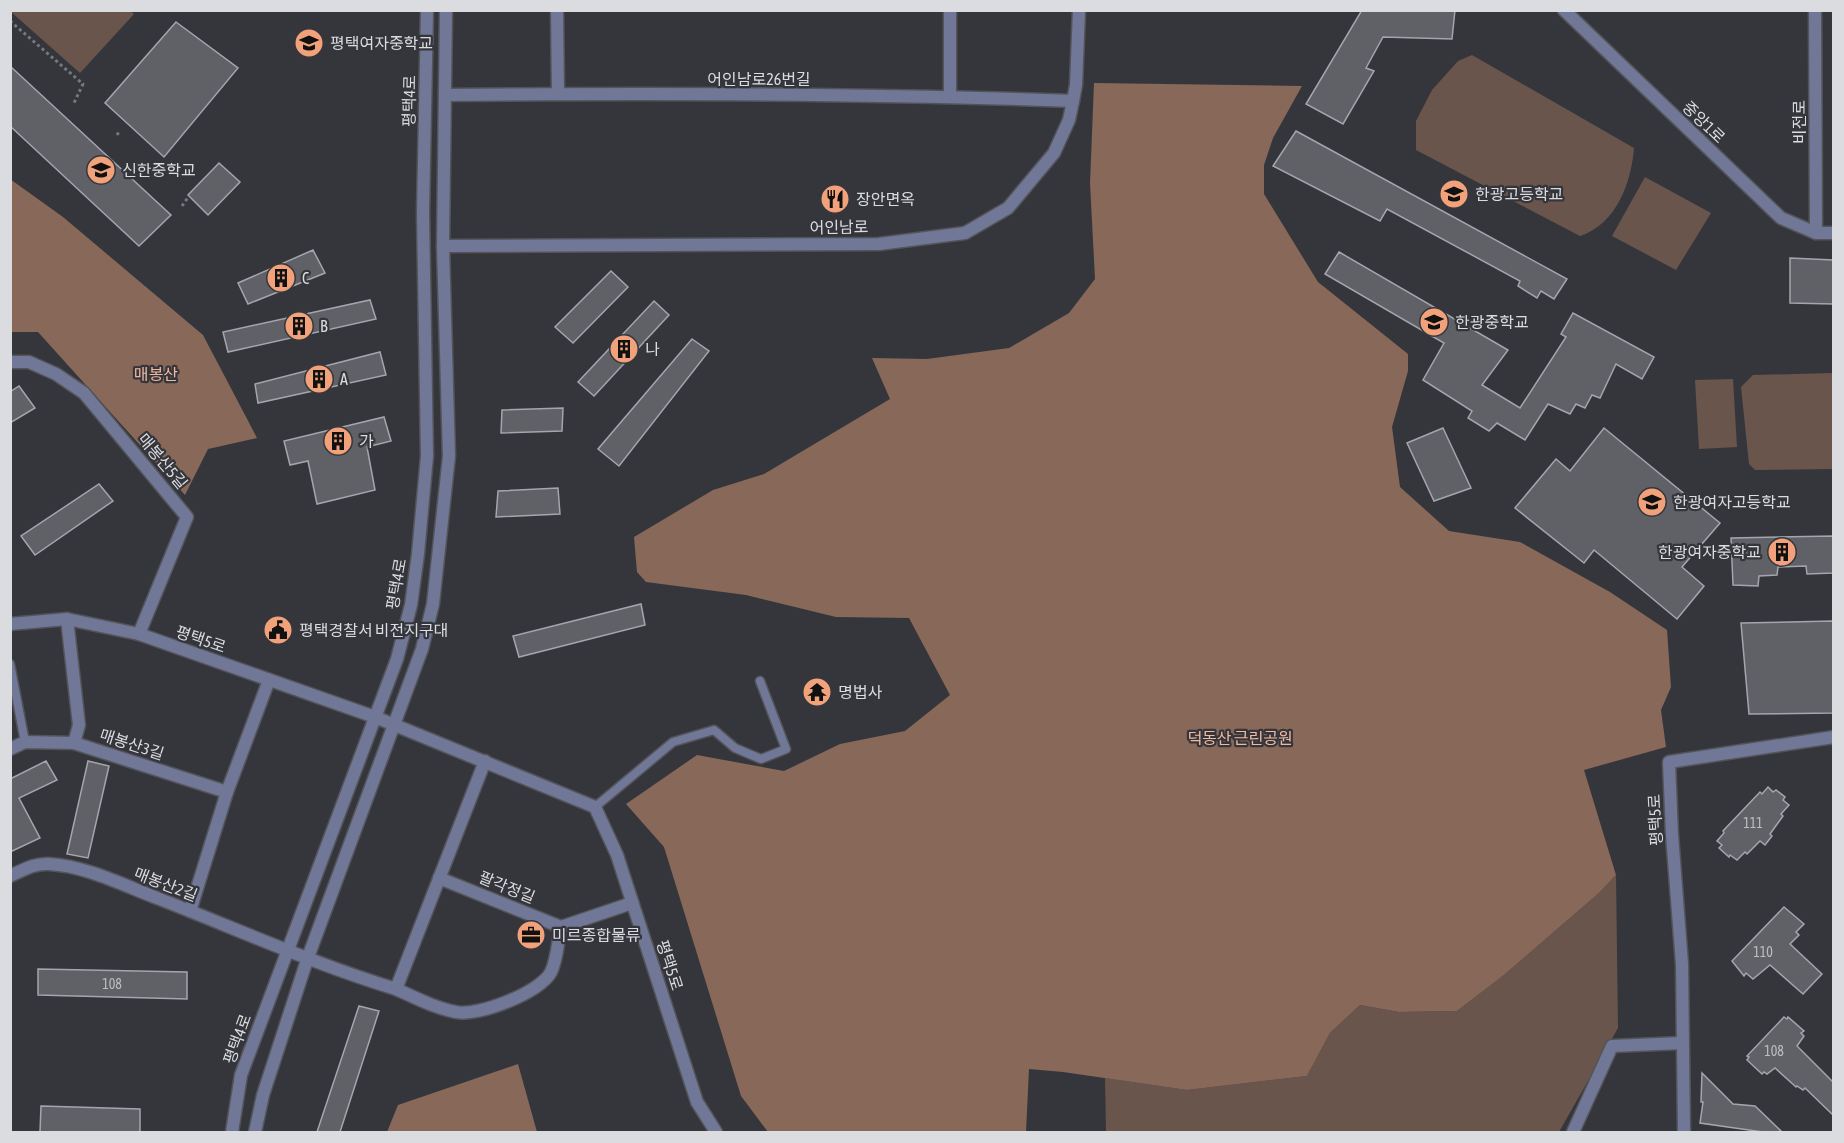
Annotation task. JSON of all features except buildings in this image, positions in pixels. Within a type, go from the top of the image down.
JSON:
[{"type":"street","name":"평택4로","points":[[232,1132],[241,1075],[397,659],[411,605],[427,456],[423,213],[427,10]]},
{"type":"street","points":[[255,1132],[263,1095],[307,960],[428,627],[432,604],[449,456],[443,246],[446,10]]},
{"type":"street","points":[[556,10],[558,94]]},
{"type":"street","points":[[950,10],[951,96]]},
{"type":"street","name":"어인남로","points":[[443,246],[879,243],[965,233],[1008,208],[1054,153],[1070,120],[1076,85],[1079,10]]},
{"type":"street","name":"중앙1로","points":[[1564,10],[1781,218],[1816,233],[1833,233]]},
{"type":"street","name":"비전로","points":[[1815,10],[1816,233]]},
{"type":"street","name":"어인남로26번길","points":[[445,95],[951,96],[1073,101]]},
{"type":"street","name":"매봉산5길","points":[[10,362],[29,362],[56,374],[84,393],[187,517],[139,634]]},
{"type":"street","name":"평택5로","points":[[10,624],[67,620],[139,634],[393,724]]},
{"type":"street","points":[[67,620],[79,725],[74,743]]},
{"type":"street","points":[[190,911],[227,792],[269,680]]},
{"type":"street","points":[[393,724],[595,807]]},
{"type":"street","name":"평택5로","points":[[1684,1132],[1683,974],[1672,835],[1669,762],[1833,737]]},
{"type":"street","name":"매봉산3길","points":[[10,749],[25,742],[74,743],[227,792]]},
{"type":"street","points":[[396,989],[485,761]]},
{"type":"street","name":"평택5로","points":[[595,807],[617,855],[697,1102],[716,1132]]},
{"type":"street","name":"매봉산2길","points":[[10,876],[36,864],[51,864],[92,873],[307,960]]},
{"type":"street","name":"팔각정길","points":[[439,878],[561,927]]},
{"type":"street","points":[[307,960],[396,989],[459,1013],[478,1010],[508,1001],[541,984],[551,972],[561,927],[632,903]]},
{"type":"street","points":[[1572,1132],[1612,1046],[1682,1043]]},
{"type":"lane","points":[[10,664],[25,742]]},
{"type":"lane","points":[[595,807],[674,742],[714,730],[735,748],[761,759],[786,749],[760,681]]},
{"type":"path","points":[[10,21],[83,84],[73,105]]},
{"type":"path","points":[[117,135],[120,130]]},
{"type":"path","points":[[182,206],[189,196]]},
{"type":"shaded area","points":[[129,10],[134,14],[80,73],[10,11]]},
{"type":"shaded area","points":[[1472,55],[1634,148],[1629,175],[1619,201],[1612,212],[1593,230],[1580,236],[1416,150],[1416,121],[1432,90],[1458,61]]},
{"type":"shaded area","points":[[1645,177],[1711,213],[1676,270],[1612,236]]},
{"type":"shaded area","points":[[1833,373],[1833,469],[1755,470],[1749,464],[1741,387],[1753,375]]},
{"type":"shaded area","points":[[1733,379],[1737,447],[1699,449],[1695,380]]},
{"type":"shaded area","points":[[1616,875],[1618,1028],[1559,1132],[1106,1132],[1105,1078],[1187,1090],[1307,1076],[1330,1033],[1360,1005],[1399,1012],[1457,1011],[1504,975],[1599,893]]},
{"type":"green space","name":"덕동산 근린공원","points":[[1094,83],[1302,86],[1273,138],[1264,165],[1264,194],[1318,282],[1408,354],[1408,371],[1392,427],[1400,487],[1449,531],[1520,542],[1610,592],[1667,630],[1671,687],[1661,710],[1666,747],[1584,770],[1616,875],[1599,893],[1504,975],[1457,1011],[1399,1012],[1360,1005],[1330,1033],[1307,1076],[1187,1090],[1029,1069],[1026,1132],[768,1132],[741,1096],[664,847],[626,804],[697,755],[784,771],[840,744],[905,731],[950,695],[909,618],[836,617],[746,595],[646,582],[637,572],[634,537],[713,490],[764,474],[890,399],[872,358],[927,359],[1009,348],[1069,313],[1095,279],[1090,183]]},
{"type":"green space","name":"매봉산","points":[[10,179],[63,217],[203,335],[257,438],[208,449],[185,495],[38,332],[11,332]]},
{"type":"green space","points":[[518,1064],[537,1132],[387,1132],[398,1105]]},
{"type":"place","name":"평택여자중학교","points":[[309,43]]},
{"type":"place","name":"신한중학교","points":[[101,170]]},
{"type":"place","name":"한광고등학교","points":[[1454,194]]},
{"type":"place","name":"장안면옥","points":[[835,199]]},
{"type":"place","name":"C","points":[[281,278]]},
{"type":"place","name":"한광중학교","points":[[1434,322]]},
{"type":"place","name":"B","points":[[299,326]]},
{"type":"place","name":"나","points":[[624,349]]},
{"type":"place","name":"A","points":[[319,379]]},
{"type":"place","name":"가","points":[[338,441]]},
{"type":"place","name":"한광여자고등학교","points":[[1652,502]]},
{"type":"place","name":"한광여자중학교","points":[[1782,552]]},
{"type":"place","name":"평택경찰서 비전지구대","points":[[278,630]]},
{"type":"place","name":"명법사","points":[[817,692]]},
{"type":"place","name":"미르종합물류","points":[[531,935]]}]
